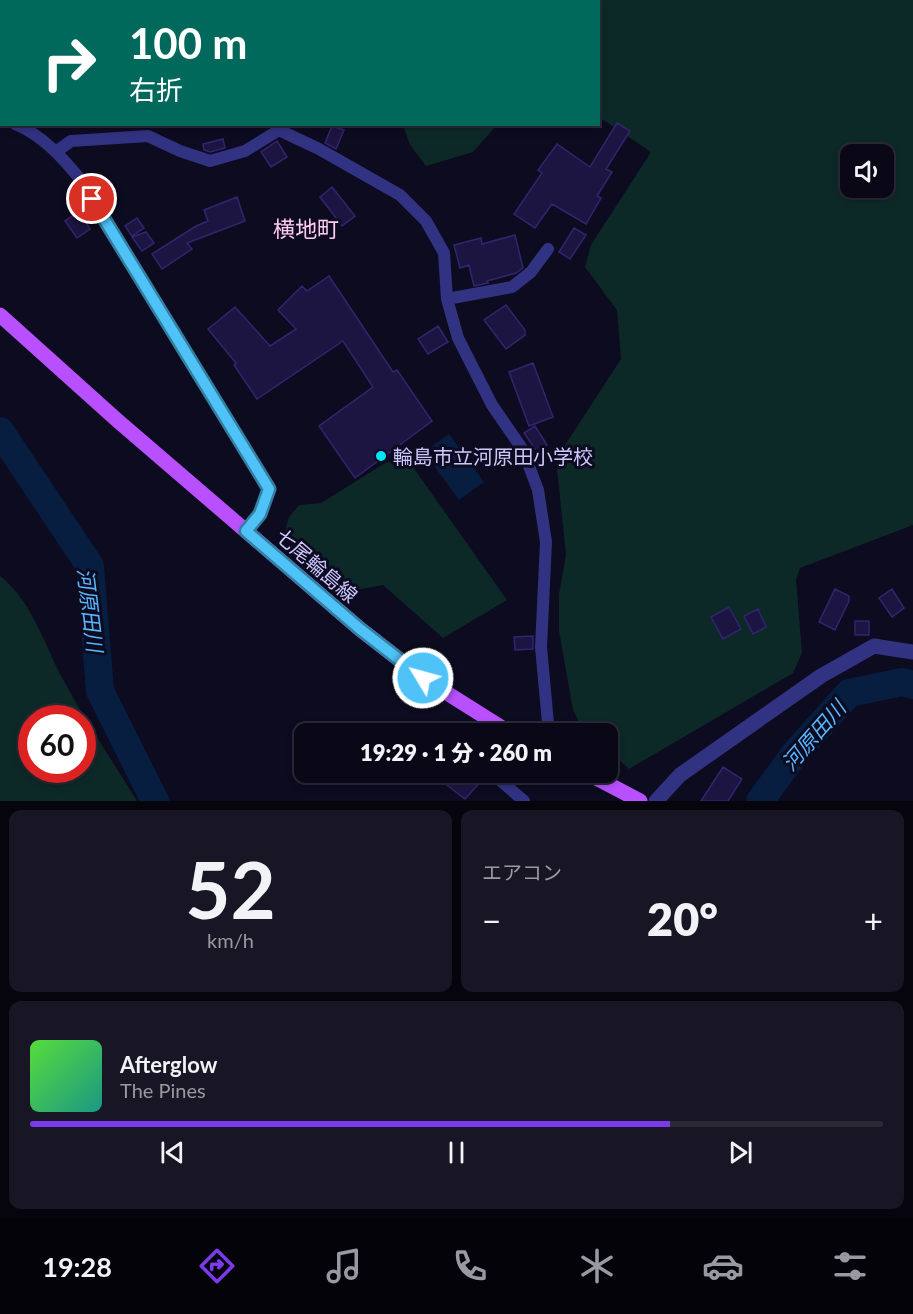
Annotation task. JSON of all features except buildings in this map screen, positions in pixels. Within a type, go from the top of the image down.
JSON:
[{"type":"main road","name":"七尾輪島線","points":[[0,315],[369,636],[423,678],[495,723]]},
{"type":"main road","points":[[606,783],[640,801]]},
{"type":"street","points":[[20,126],[57,151],[80,179],[269,489],[260,514],[246,531]]},
{"type":"street","points":[[57,151],[71,141],[148,136],[180,151],[210,161],[245,151],[279,130],[368,175],[400,195],[426,221],[444,253],[447,299],[458,338],[492,405],[523,450],[538,490],[546,542],[541,647],[548,723]]},
{"type":"street","points":[[447,299],[512,287],[531,272],[548,249]]},
{"type":"street","points":[[656,801],[680,775],[821,676],[874,646],[913,652]]},
{"type":"street","points":[[503,783],[524,801]]},
{"type":"green space","points":[[600,0],[913,0],[913,525],[800,568],[796,580],[802,653],[793,673],[629,769],[618,759],[618,723],[580,723],[573,710],[559,631],[559,594],[566,555],[556,459],[621,359],[617,310],[585,267],[591,245],[651,152],[600,118]]},
{"type":"green space","points":[[404,126],[496,126],[473,152],[426,166],[410,145]]},
{"type":"green space","points":[[387,462],[410,463],[507,600],[443,638],[383,585],[351,591],[284,534],[289,517],[299,505],[321,503]]},
{"type":"green space","points":[[0,576],[20,596],[28,608],[78,705],[18,705],[18,783],[96,783],[96,735],[137,801],[0,801]]},
{"type":"water","points":[[449,434],[484,482],[459,500],[424,452]]},
{"type":"waterway","name":"河原田川","points":[[0,431],[90,566],[100,691],[155,801]]},
{"type":"waterway","name":"河原田川","points":[[760,801],[796,752],[849,693],[902,682],[913,685]]},
{"type":"place","name":"輪島市立河原田小学校","points":[[381,456]]},
{"type":"district","name":"横地町","points":[[306,228]]},
{"type":"route","points":[[92,199],[269,489],[260,514],[246,531],[360,629],[423,678]]}]
